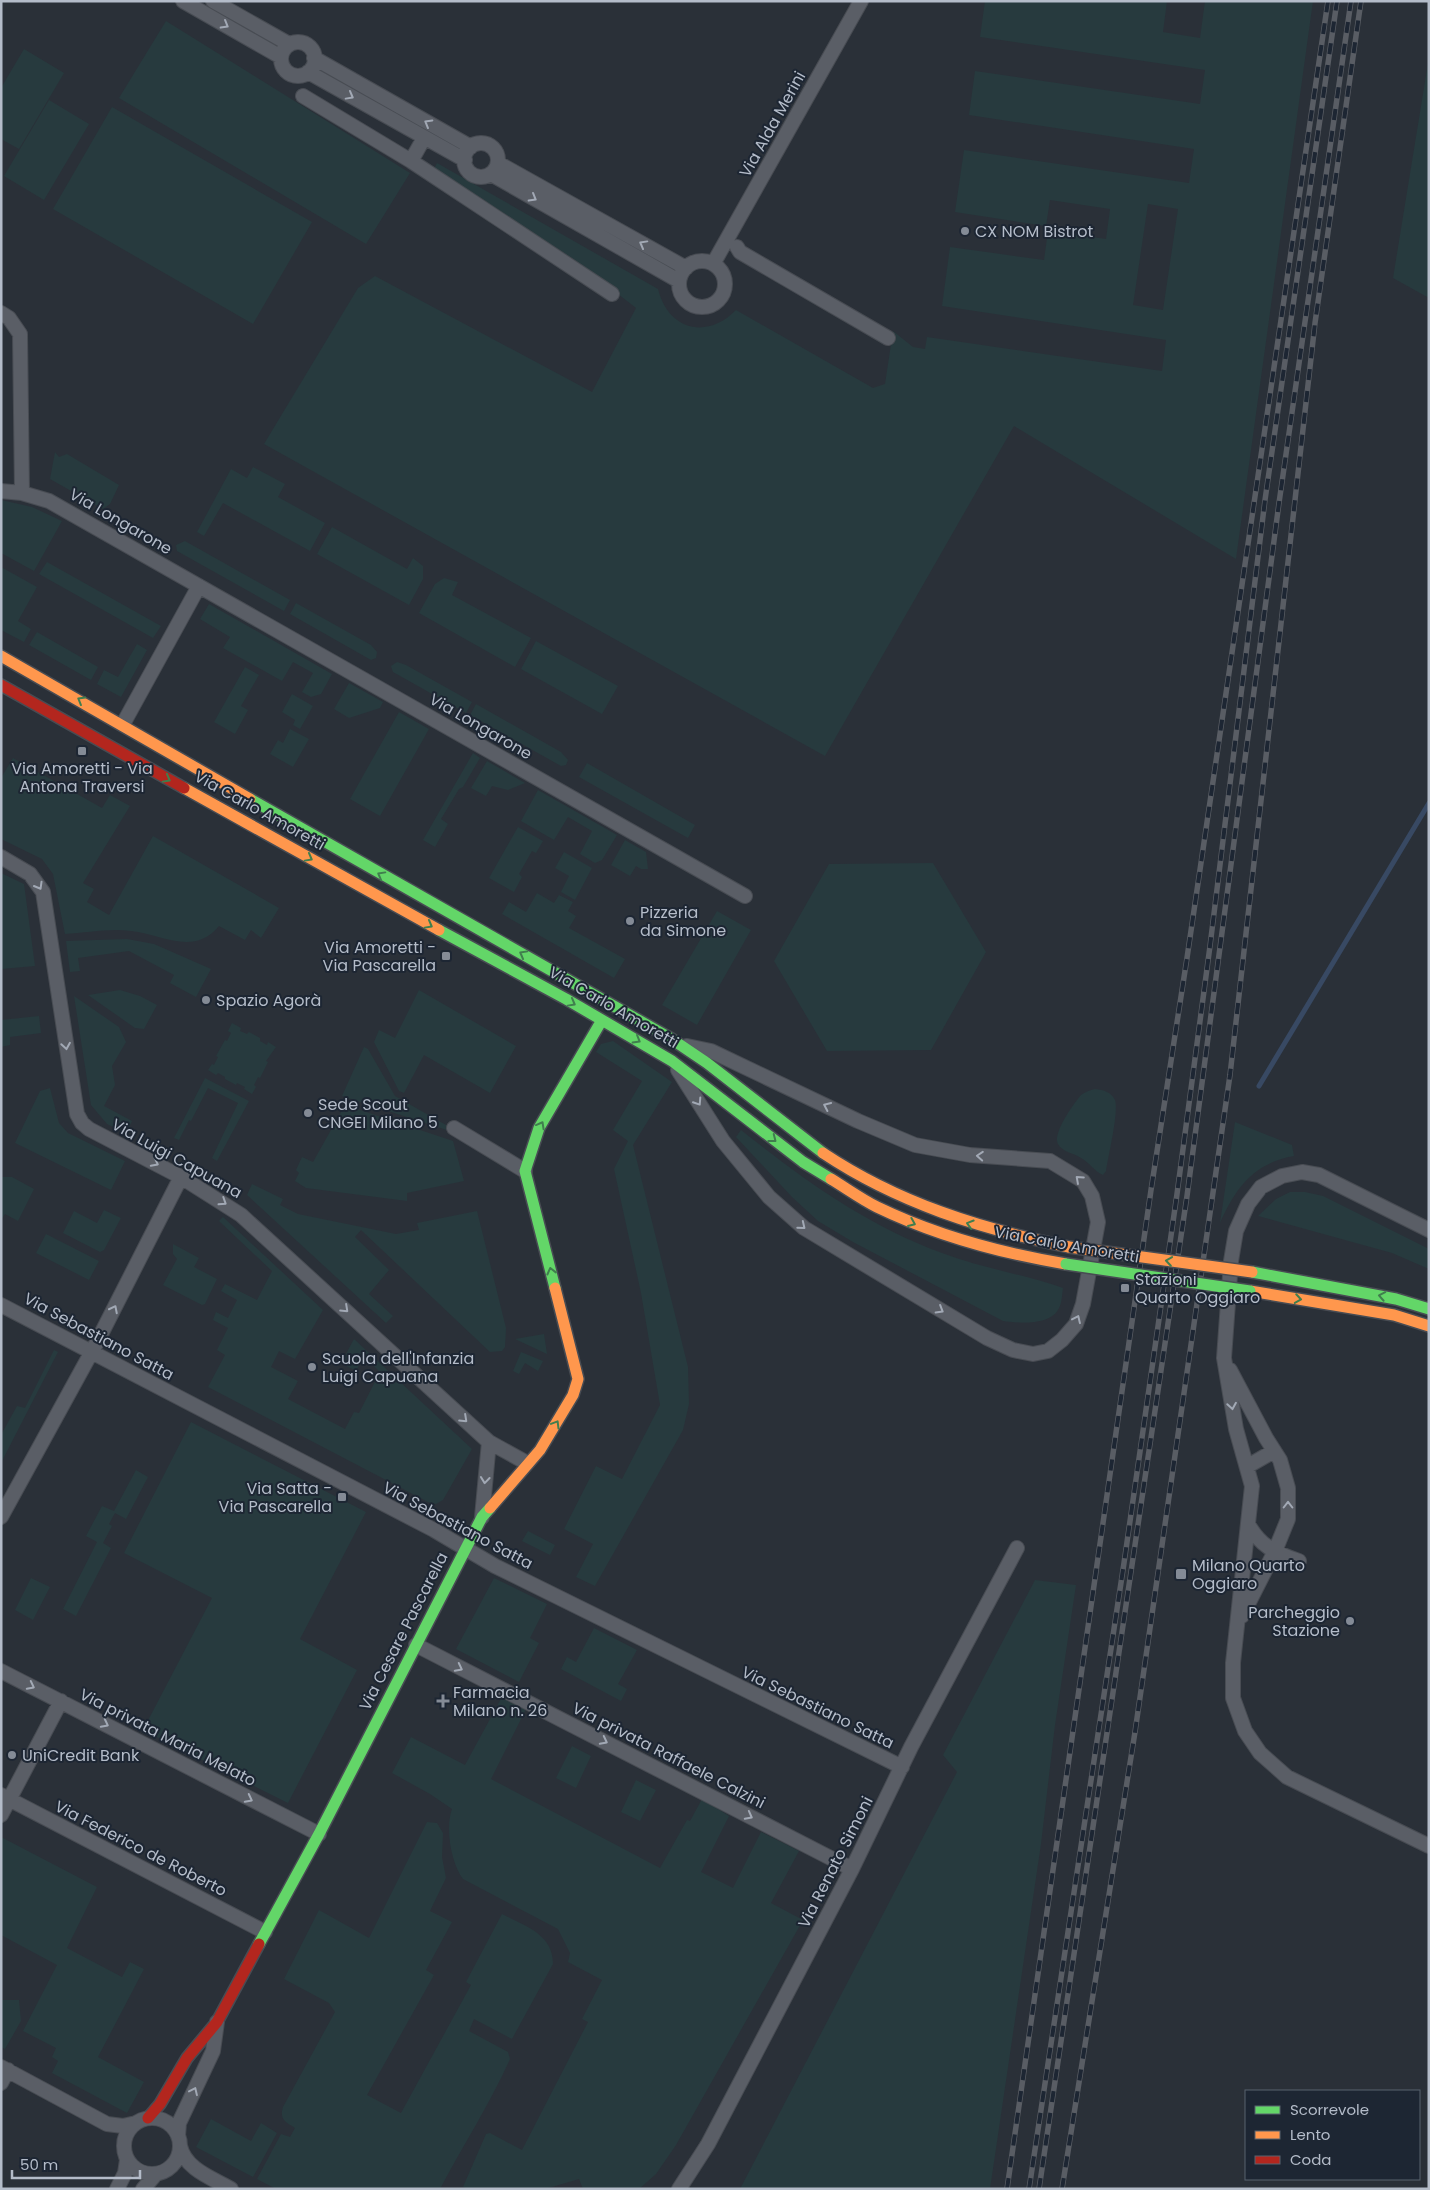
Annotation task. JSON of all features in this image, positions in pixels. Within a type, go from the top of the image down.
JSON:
[{"type":"street","points":[[183,1],[281,57]]},
{"type":"street","points":[[213,1],[289,44]]},
{"type":"street","name":"Via Alda Merini","points":[[712,264],[861,1]]},
{"type":"street","points":[[298,42],[312,50],[313,66],[308,72],[300,75],[290,74],[283,66],[281,57],[283,50],[289,44],[298,42]]},
{"type":"street","points":[[314,58],[468,154]]},
{"type":"street","points":[[308,72],[424,138],[468,154]]},
{"type":"street","points":[[302,96],[411,161],[612,294]]},
{"type":"street","points":[[411,161],[424,138]]},
{"type":"street","points":[[481,144],[492,147],[498,157],[494,168],[484,177],[474,175],[466,168],[468,154],[481,144]]},
{"type":"street","points":[[494,168],[686,268]]},
{"type":"street","points":[[494,168],[679,281]]},
{"type":"street","points":[[737,246],[740,252],[888,338]]},
{"type":"street","points":[[699,262],[712,264],[722,274],[724,288],[722,294],[713,304],[699,307],[687,302],[680,291],[679,281],[686,268],[699,262]]},
{"type":"street","points":[[1,314],[9,318],[20,334],[22,493]]},
{"type":"street","name":"Via Longarone","points":[[1,491],[22,493],[49,501],[745,896]]},
{"type":"street","points":[[123,724],[199,586]]},
{"type":"street","name":"Via Carlo Amoretti","points":[[1,656],[123,724],[325,843],[682,1045],[812,1145],[880,1188],[966,1223],[997,1232],[1069,1247],[1252,1272],[1396,1299],[1429,1309]]},
{"type":"street","name":"Via Carlo Amoretti","points":[[1,685],[356,885],[602,1020],[672,1061],[803,1162],[875,1206],[927,1229],[1012,1255],[1394,1315],[1429,1326]]},
{"type":"street","name":"Via Luigi Capuana","points":[[1,857],[30,874],[43,892],[77,1114],[82,1123],[89,1129],[181,1177],[226,1204],[252,1224],[489,1442],[527,1463]]},
{"type":"street","points":[[454,1128],[525,1171],[539,1128],[602,1020]]},
{"type":"street","name":"Via Carlo Amoretti","points":[[672,1061],[723,1141],[769,1197],[804,1228],[986,1338],[1013,1350],[1033,1354],[1048,1351],[1062,1340],[1076,1324],[1083,1304],[1098,1222],[1092,1196],[1083,1181],[1050,1161],[970,1155],[915,1145],[858,1121],[710,1051],[682,1045]]},
{"type":"street","name":"Via Cesare Pascarella","points":[[142,2121],[160,2104],[187,2058],[216,2022],[319,1834],[482,1517],[540,1450],[573,1395],[578,1379],[525,1171]]},
{"type":"street","points":[[1429,1230],[1319,1175],[1302,1172],[1282,1176],[1261,1187],[1248,1204],[1236,1231],[1231,1261],[1224,1358],[1236,1429],[1248,1466],[1252,1486],[1233,1663],[1233,1698],[1245,1731],[1260,1753],[1287,1776],[1429,1846]]},
{"type":"street","points":[[1,1518],[92,1353],[181,1177]]},
{"type":"street","name":"Via Sebastiano Satta","points":[[1,1305],[434,1530],[494,1566],[902,1767]]},
{"type":"street","points":[[1224,1358],[1280,1460],[1288,1488],[1288,1519],[1275,1551],[1236,1627]]},
{"type":"street","points":[[482,1517],[489,1442]]},
{"type":"street","points":[[1248,1466],[1274,1451]]},
{"type":"street","points":[[1248,1524],[1256,1538],[1275,1551],[1298,1561]]},
{"type":"street","name":"Via Renato Simoni","points":[[679,2189],[708,2144],[1017,1548]]},
{"type":"street","name":"Via privata Raffaele Calzini","points":[[416,1646],[852,1869]]},
{"type":"street","name":"Via privata Maria Melato","points":[[1,1671],[319,1834]]},
{"type":"street","points":[[1,1815],[6,1797],[61,1701]]},
{"type":"street","name":"Via Federico de Roberto","points":[[6,1797],[265,1932]]},
{"type":"street","points":[[143,2189],[174,2163],[179,2155],[179,2123],[212,2051],[216,2022]]},
{"type":"street","points":[[1,2083],[5,2068],[107,2124],[116,2133],[124,2146],[127,2160],[125,2173],[117,2189]]},
{"type":"street","points":[[124,2146],[126,2133],[142,2121]]},
{"type":"street","points":[[107,2124],[122,2126],[142,2121],[166,2122],[179,2141],[185,2159],[200,2172],[230,2189]]},
{"type":"street","points":[[127,2160],[141,2172],[162,2172],[184,2168],[200,2172]]},
{"type":"green space","points":[[985,1],[1167,1],[1163,32],[1200,38],[1205,1],[1313,1],[1236,559],[1014,426],[825,756],[264,444],[358,288],[375,276],[592,392],[636,308],[572,258],[433,171],[437,163],[658,289],[663,303],[670,314],[679,322],[701,327],[713,325],[725,319],[736,310],[873,388],[885,384],[893,331],[913,347],[925,349],[927,337],[1162,371],[1166,340],[942,306],[950,247],[1044,260],[1048,231],[1106,239],[1110,209],[1050,200],[1046,226],[955,212],[964,150],[1189,183],[1194,149],[969,115],[975,71],[1200,104],[1205,70],[980,37]],"holes":[[[1148,204],[1178,209],[1163,310],[1133,305]]]},
{"type":"green space","points":[[166,21],[410,173],[366,244],[119,98]]},
{"type":"green space","points":[[24,49],[64,73],[19,149],[1,139],[1,88]]},
{"type":"green space","points":[[1429,57],[1429,298],[1393,278]]},
{"type":"green space","points":[[49,100],[89,124],[44,200],[4,176]]},
{"type":"green space","points":[[112,107],[312,222],[253,324],[53,209]]},
{"type":"green space","points":[[55,452],[59,457],[67,454],[119,485],[110,504],[103,509],[50,479]]},
{"type":"green space","points":[[253,467],[285,484],[278,497],[325,523],[310,551],[223,503],[204,536],[197,532],[231,469],[247,478]]},
{"type":"green space","points":[[1,500],[32,507],[62,521],[34,571],[1,553]]},
{"type":"green space","points":[[332,527],[407,569],[413,558],[423,566],[423,579],[409,605],[317,554]]},
{"type":"green space","points":[[185,541],[290,600],[284,611],[177,551],[176,545]]},
{"type":"green space","points":[[47,562],[161,626],[153,638],[39,574]]},
{"type":"green space","points":[[1,567],[37,587],[18,621],[31,629],[24,642],[1,630]]},
{"type":"green space","points":[[444,578],[458,582],[452,595],[531,638],[515,667],[419,613],[435,584]]},
{"type":"green space","points":[[296,603],[371,645],[377,652],[376,658],[371,660],[290,614]]},
{"type":"green space","points":[[209,604],[332,674],[321,694],[311,697],[302,692],[313,673],[293,662],[282,681],[223,648],[230,637],[200,619]]},
{"type":"green space","points":[[37,632],[98,667],[91,680],[29,645]]},
{"type":"green space","points":[[536,641],[618,686],[602,714],[521,669]]},
{"type":"green space","points":[[137,644],[147,650],[121,697],[97,684],[104,670],[118,677]]},
{"type":"green space","points":[[397,662],[406,665],[472,702],[466,713],[393,672],[391,666]]},
{"type":"green space","points":[[245,667],[259,675],[241,706],[248,710],[235,734],[214,722]]},
{"type":"green space","points":[[349,683],[383,702],[380,708],[349,718],[334,709]]},
{"type":"green space","points":[[292,694],[313,706],[300,729],[293,725],[295,720],[282,712]]},
{"type":"green space","points":[[476,704],[561,752],[568,760],[566,765],[561,766],[470,715]]},
{"type":"green space","points":[[399,712],[429,729],[380,816],[350,799]]},
{"type":"green space","points":[[290,729],[309,739],[293,767],[270,754],[278,740],[283,743]]},
{"type":"green space","points":[[473,753],[480,758],[441,819],[448,824],[435,847],[423,840]]},
{"type":"green space","points":[[13,758],[102,808],[110,795],[130,806],[83,883],[94,889],[87,902],[109,915],[153,836],[279,908],[261,938],[251,930],[245,940],[219,926],[209,935],[199,940],[188,942],[123,930],[65,934],[53,874],[42,859],[1,839],[1,778]]},
{"type":"green space","points":[[487,761],[525,783],[508,790],[492,786],[486,796],[471,788]]},
{"type":"green space","points":[[587,763],[695,825],[688,838],[579,777]]},
{"type":"green space","points":[[538,790],[617,835],[602,860],[595,863],[580,854],[592,831],[568,817],[554,840],[521,821]]},
{"type":"green space","points":[[518,827],[543,841],[536,853],[532,851],[519,874],[522,877],[514,892],[489,878]]},
{"type":"green space","points":[[625,840],[646,852],[648,869],[641,869],[636,866],[630,876],[611,865]]},
{"type":"green space","points":[[564,852],[592,868],[575,900],[561,892],[569,876],[555,868]]},
{"type":"green space","points":[[933,863],[986,952],[931,1050],[827,1051],[774,961],[829,864]]},
{"type":"green space","points":[[1,873],[24,884],[35,966],[1,969]]},
{"type":"green space","points":[[537,893],[554,903],[559,895],[573,902],[568,911],[576,916],[569,928],[625,959],[614,978],[502,914],[509,902],[526,912]]},
{"type":"green space","points":[[717,911],[751,930],[697,1025],[662,1005]]},
{"type":"green space","points":[[127,939],[154,944],[211,969],[196,997],[170,983],[174,975],[129,951],[78,958],[80,971],[70,972],[66,941]]},
{"type":"green space","points":[[120,990],[140,996],[157,1005],[144,1029],[135,1028],[88,995]]},
{"type":"green space","points":[[419,990],[516,1046],[490,1093],[424,1055],[404,1093],[399,1091],[374,1042],[379,1030],[395,1038]]},
{"type":"green space","points":[[74,996],[119,1027],[126,1042],[112,1066],[115,1085],[104,1106],[132,1121],[126,1133],[107,1124],[91,1105]]},
{"type":"green space","points":[[39,1016],[41,1033],[10,1037],[10,1045],[1,1047],[1,1020]]},
{"type":"green space","points":[[232,1023],[241,1028],[240,1031],[247,1034],[249,1032],[260,1038],[260,1041],[267,1045],[268,1042],[276,1047],[266,1061],[268,1062],[254,1085],[256,1087],[252,1094],[244,1089],[245,1087],[237,1083],[236,1085],[218,1073],[216,1075],[208,1070],[212,1064],[214,1065],[218,1057],[216,1056],[225,1040],[227,1041],[231,1033],[228,1031]]},
{"type":"green space","points":[[613,1041],[672,1082],[633,1145],[688,1367],[689,1404],[683,1430],[595,1586],[576,1577],[593,1544],[564,1529],[596,1466],[622,1479],[660,1405],[641,1293],[614,1169],[628,1141],[613,1130],[642,1081],[596,1052],[601,1044]]},
{"type":"green space","points":[[364,1047],[368,1049],[395,1096],[453,1129],[453,1132],[342,1096]]},
{"type":"green space","points":[[205,1078],[249,1101],[217,1161],[212,1158],[238,1103],[208,1088],[179,1140],[174,1138]]},
{"type":"green space","points":[[50,1088],[59,1123],[68,1133],[125,1161],[111,1190],[15,1143],[40,1091]]},
{"type":"green space","points":[[1095,1089],[1109,1093],[1115,1100],[1116,1106],[1111,1146],[1106,1171],[1103,1175],[1078,1156],[1062,1149],[1057,1139],[1069,1111],[1081,1095]]},
{"type":"green space","points":[[345,1105],[453,1141],[464,1181],[407,1193],[407,1201],[306,1188],[295,1181],[299,1173],[296,1170],[302,1157],[313,1162]]},
{"type":"green space","points":[[1235,1122],[1292,1145],[1294,1156],[1268,1164],[1248,1179],[1233,1198],[1220,1223]]},
{"type":"green space","points":[[741,1130],[812,1184],[887,1229],[942,1253],[1063,1288],[1059,1308],[1055,1314],[1042,1321],[1025,1323],[1003,1321],[853,1242],[818,1221],[792,1197],[736,1137]]},
{"type":"green space","points":[[1,1177],[12,1177],[34,1189],[18,1221],[5,1214],[1,1220]]},
{"type":"green space","points":[[252,1184],[283,1199],[280,1205],[298,1214],[396,1234],[419,1230],[417,1223],[477,1211],[506,1328],[505,1347],[502,1351],[490,1352],[361,1230],[355,1237],[389,1270],[369,1294],[393,1316],[386,1323],[247,1195]]},
{"type":"green space","points":[[1290,1192],[1305,1192],[1323,1196],[1429,1249],[1429,1269],[1392,1253],[1258,1216],[1276,1199]]},
{"type":"green space","points":[[104,1210],[121,1218],[104,1250],[100,1252],[63,1233],[74,1211],[97,1223]]},
{"type":"green space","name":"Scuola dell'Infanzia Luigi Capuana","points":[[223,1217],[323,1310],[295,1359],[279,1351],[271,1367],[298,1381],[288,1399],[345,1429],[354,1412],[359,1413],[380,1372],[364,1356],[356,1371],[341,1363],[354,1339],[472,1449],[443,1500],[436,1504],[428,1502],[208,1387],[225,1355],[217,1350],[228,1328],[213,1320],[216,1312],[228,1318],[237,1300],[221,1291],[225,1284],[257,1300],[272,1271],[219,1221]]},
{"type":"green space","points":[[46,1234],[99,1261],[89,1280],[36,1253]]},
{"type":"green space","points":[[173,1244],[199,1258],[194,1267],[217,1279],[205,1304],[202,1305],[163,1285],[177,1259],[173,1254]]},
{"type":"green space","points":[[544,1334],[547,1354],[515,1339]]},
{"type":"green space","points":[[54,1350],[58,1352],[1,1463],[1,1435],[17,1406],[25,1408]]},
{"type":"green space","points":[[521,1352],[543,1361],[538,1371],[525,1363],[519,1374],[513,1371]]},
{"type":"green space","points":[[191,1422],[366,1512],[300,1639],[357,1670],[288,1803],[143,1730],[212,1598],[124,1553]]},
{"type":"green space","points":[[136,1470],[148,1477],[126,1519],[115,1513],[109,1524],[112,1526],[103,1543],[111,1548],[76,1616],[63,1609],[97,1542],[86,1536],[102,1506],[114,1511]]},
{"type":"green space","points":[[528,1531],[555,1545],[550,1555],[522,1541]]},
{"type":"green space","points":[[31,1578],[50,1587],[33,1620],[15,1610]]},
{"type":"green space","points":[[494,1578],[547,1604],[530,1638],[539,1643],[519,1682],[456,1649]]},
{"type":"green space","points":[[1035,1580],[1076,1585],[1055,1725],[1041,1844],[990,2189],[740,2189],[957,1772],[943,1755]]},
{"type":"green space","points":[[594,1628],[637,1650],[618,1684],[627,1689],[621,1701],[561,1669],[567,1657],[576,1662]]},
{"type":"green space","points":[[502,1697],[526,1709],[491,1779],[660,1868],[687,1820],[690,1821],[702,1799],[729,1816],[701,1872],[733,1888],[761,1832],[799,1851],[771,1903],[803,1920],[676,2145],[656,2174],[639,2189],[583,2189],[579,2179],[545,2189],[467,2189],[463,2187],[486,2134],[490,2133],[522,2150],[588,2022],[582,2019],[602,1980],[568,1962],[570,1953],[558,1929],[463,1879],[455,1864],[450,1845],[449,1826],[452,1809],[430,1794],[392,1773],[411,1737],[465,1765]]},
{"type":"green space","points":[[572,1746],[591,1756],[576,1788],[556,1778]]},
{"type":"green space","points":[[636,1780],[656,1790],[640,1821],[621,1812]]},
{"type":"green space","points":[[427,1822],[437,1823],[443,1833],[442,1857],[446,1878],[430,1911],[452,1922],[426,1970],[434,1975],[367,2095],[401,2113],[471,1985],[466,1982],[502,1914],[528,1927],[543,1938],[552,1954],[553,1964],[512,2039],[474,2019],[469,2031],[508,2052],[510,2059],[494,2092],[440,2189],[276,2189],[257,2179],[281,2134],[290,2137],[295,2128],[283,2118],[283,2107],[335,2012],[329,2003],[284,1979],[319,1910],[369,1938]]},
{"type":"green space","points":[[1,1837],[97,1887],[67,1948],[122,1977],[130,1962],[144,1969],[98,2057],[144,2082],[127,2113],[52,2073],[58,2061],[52,2057],[56,2048],[23,2031],[57,1965],[1,1935]]},
{"type":"green space","points":[[1,2000],[19,2000],[21,2021],[5,2049],[1,2047]]},
{"type":"green space","points":[[211,2119],[251,2141],[261,2123],[277,2133],[253,2177],[196,2147]]},
{"type":"waterway","points":[[1259,1086],[1429,803]]},
{"type":"railway","points":[[1007,2189],[1151,1190],[1328,1]]},
{"type":"railway","points":[[1029,2189],[1124,1563],[1177,1194],[1210,946],[1265,500],[1337,1]]},
{"type":"railway","points":[[1039,2189],[1187,1196],[1279,503],[1351,1]]},
{"type":"railway","points":[[1062,2189],[1135,1732],[1230,1075],[1315,323],[1361,1]]},
{"type":"traffic: fast","points":[[250,799],[670,1038],[707,1063],[823,1153]]},
{"type":"traffic: fast","points":[[439,930],[566,999],[672,1061],[803,1162],[831,1179]]},
{"type":"traffic: fast","points":[[555,1288],[525,1171],[539,1128],[602,1020]]},
{"type":"traffic: fast","points":[[1066,1264],[1250,1291]]},
{"type":"traffic: fast","points":[[1252,1272],[1396,1299],[1429,1309]]},
{"type":"traffic: fast","points":[[259,1944],[319,1834],[482,1517],[490,1508]]},
{"type":"traffic: slow","points":[[1,656],[250,799]]},
{"type":"traffic: slow","points":[[184,788],[439,930]]},
{"type":"traffic: slow","points":[[823,1153],[851,1171],[911,1200],[941,1212],[1004,1232],[1069,1247]]},
{"type":"traffic: slow","points":[[831,1179],[877,1207],[923,1227],[993,1249],[1066,1264]]},
{"type":"traffic: slow","points":[[1069,1247],[1252,1272]]},
{"type":"traffic: slow","points":[[490,1508],[540,1450],[573,1395],[578,1379],[555,1288]]},
{"type":"traffic: slow","points":[[1250,1291],[1394,1315],[1429,1326]]},
{"type":"traffic: jam","points":[[1,685],[184,788]]},
{"type":"traffic: jam","points":[[148,2118],[160,2104],[187,2058],[217,2022],[259,1944]]},
{"type":"place","name":"CX NOM Bistrot","points":[[965,231]]},
{"type":"place","name":"Via Amoretti - Via Antona Traversi","points":[[82,751]]},
{"type":"place","name":"Pizzeria da Simone","points":[[630,921]]},
{"type":"place","name":"Via Amoretti - Via Pascarella","points":[[446,956]]},
{"type":"place","name":"Spazio Agorà","points":[[206,1000]]},
{"type":"place","name":"Sede Scout CNGEI Milano 5","points":[[308,1113]]},
{"type":"place","name":"Stazioni Quarto Oggiaro","points":[[1125,1288]]},
{"type":"place","name":"Scuola dell'Infanzia Luigi Capuana","points":[[312,1367]]},
{"type":"place","name":"Via Satta - Via Pascarella","points":[[342,1497]]},
{"type":"place","name":"Milano Quarto Oggiaro","points":[[1181,1574]]},
{"type":"place","name":"Parcheggio Stazione","points":[[1350,1621]]},
{"type":"place","name":"Farmacia Milano n. 26","points":[[443,1701]]},
{"type":"place","name":"UniCredit Bank","points":[[12,1755]]}]
